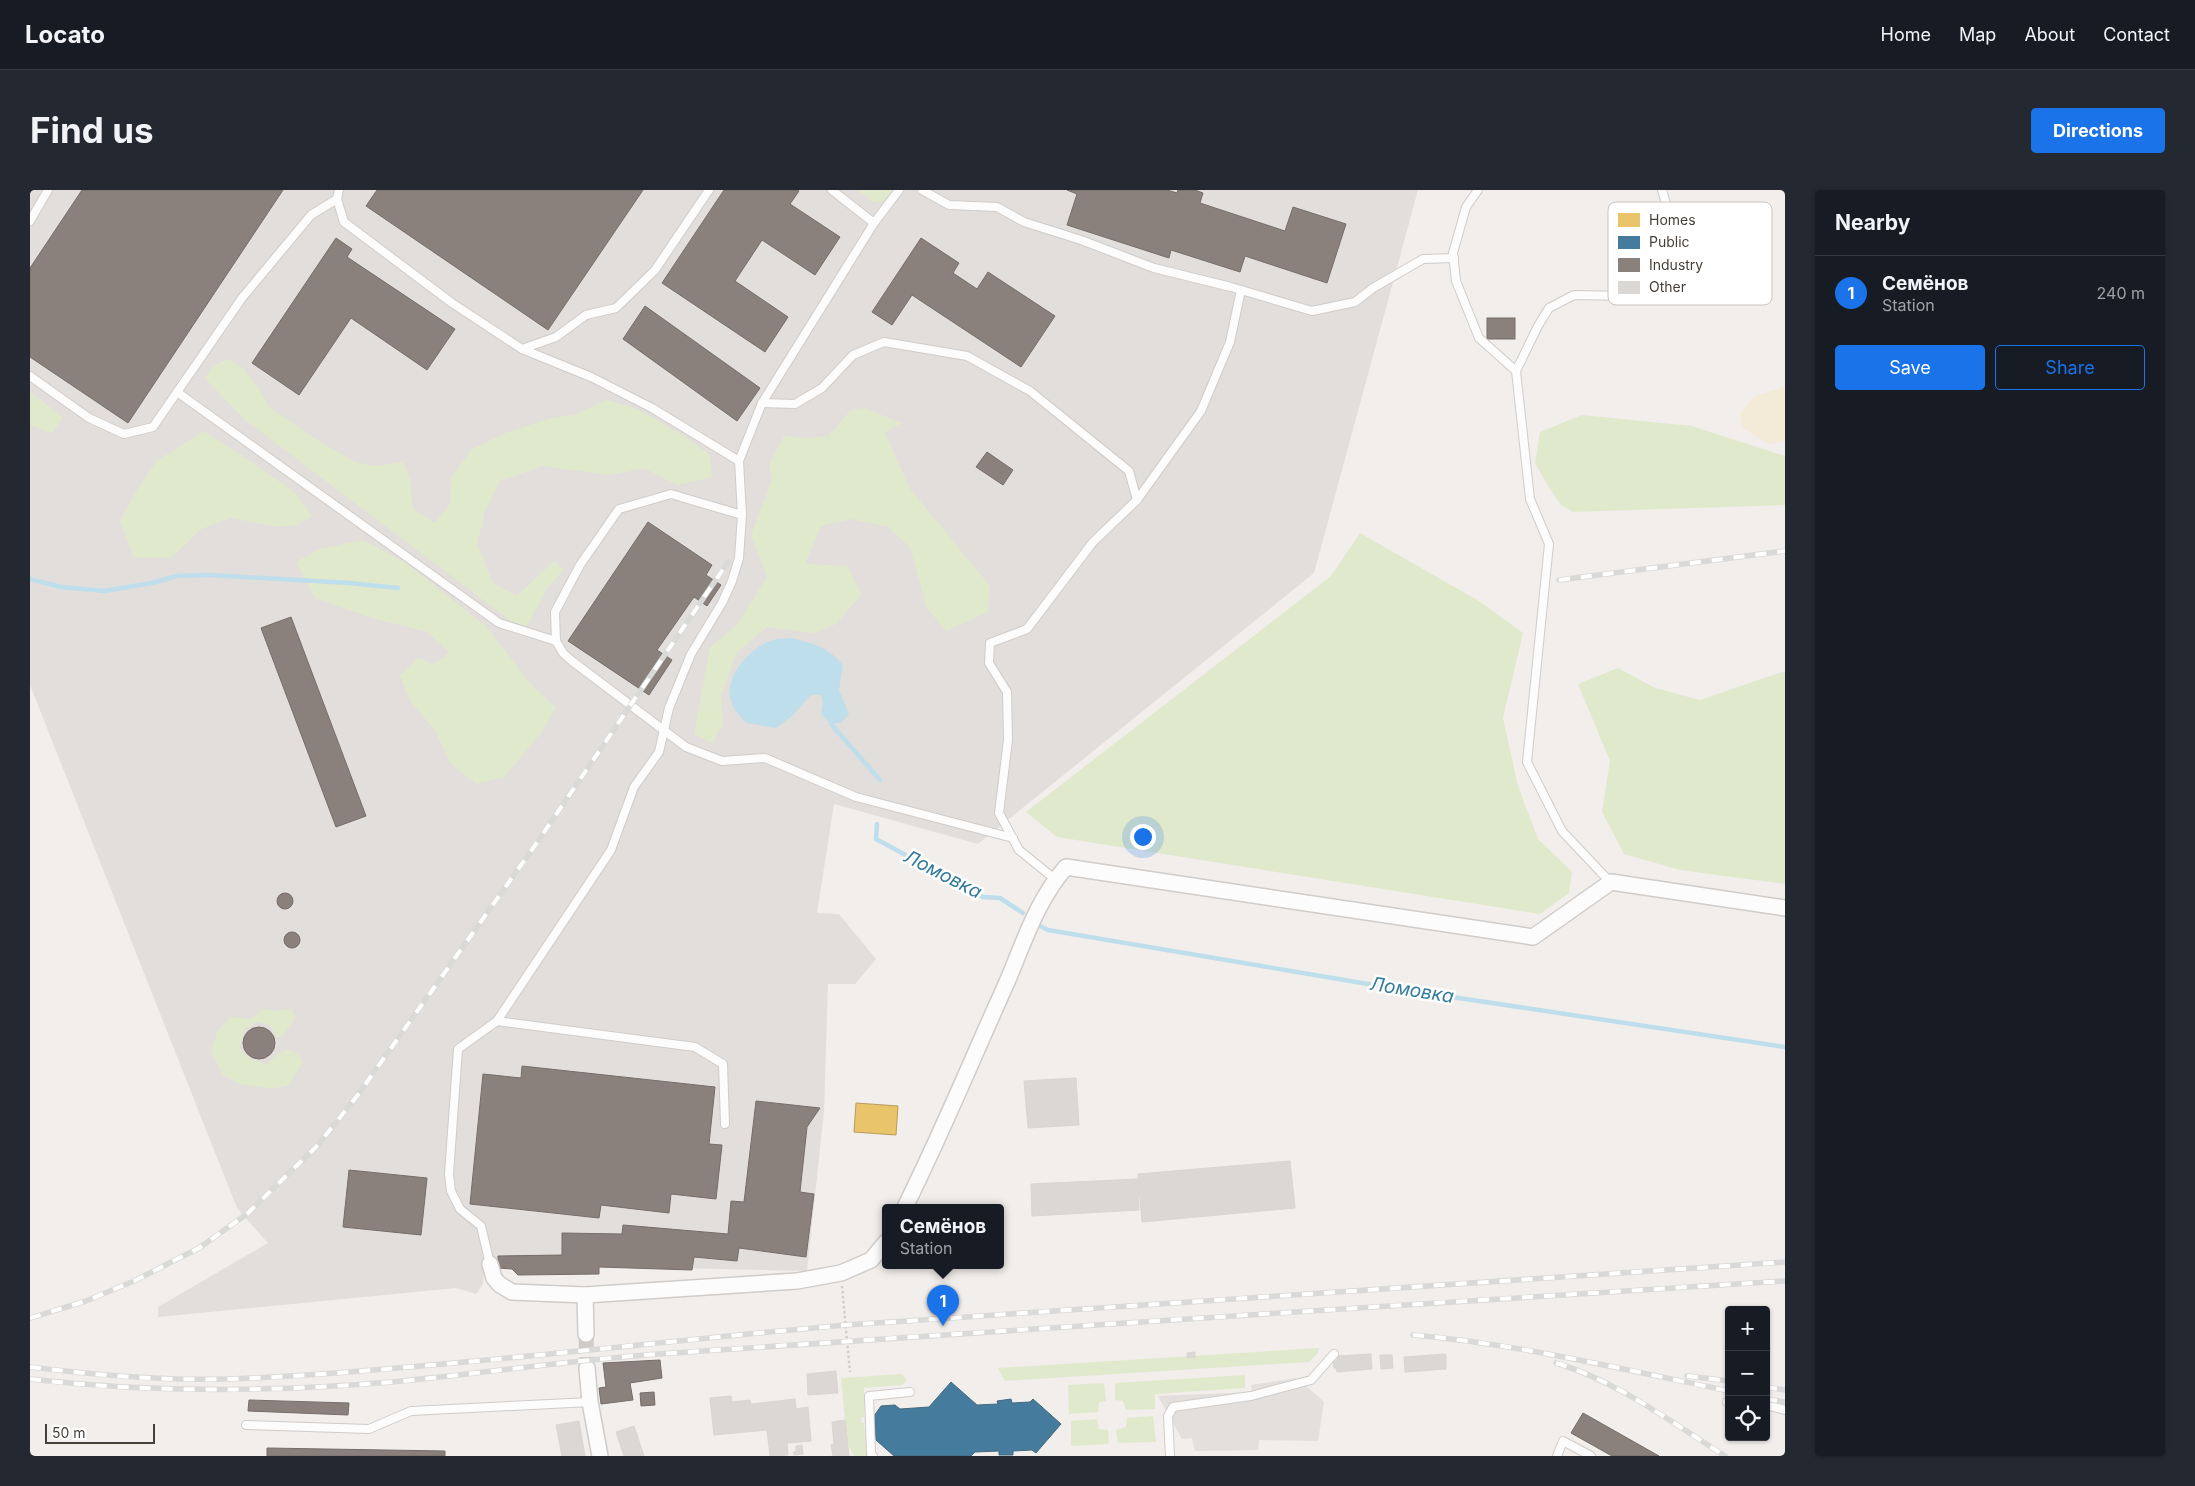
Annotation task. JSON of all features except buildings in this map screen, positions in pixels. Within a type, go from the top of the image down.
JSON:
[{"type":"street","points":[[907,1204],[932,1154],[1030,925],[1056,880],[1066,867],[1533,937],[1611,882],[1785,908]]},
{"type":"street","points":[[490,1264],[494,1278],[499,1284],[512,1292],[585,1295],[797,1281],[841,1273],[871,1260],[882,1247]]},
{"type":"street","points":[[585,1295],[586,1334]]},
{"type":"street","points":[[587,1368],[590,1402],[600,1456]]},
{"type":"lane","points":[[30,221],[48,190]]},
{"type":"lane","points":[[339,190],[337,199],[344,222],[452,303],[522,349],[592,377],[643,403],[739,461]]},
{"type":"lane","points":[[522,349],[556,338],[586,315],[616,308],[655,270],[709,190]]},
{"type":"lane","points":[[832,190],[874,223]]},
{"type":"lane","points":[[490,1264],[481,1226],[460,1209],[451,1191],[449,1174],[458,1049],[497,1021],[611,850],[634,787],[658,752],[663,730],[691,654],[722,603],[732,581],[739,558],[742,515],[739,461],[762,403],[874,223],[899,190]]},
{"type":"lane","points":[[922,190],[949,205],[997,207],[1024,222],[1081,240],[1154,268],[1241,290],[1312,311],[1355,302],[1374,288],[1423,259],[1454,258]]},
{"type":"lane","points":[[1478,190],[1466,207],[1453,253],[1456,281],[1479,338],[1516,371]]},
{"type":"lane","points":[[30,376],[89,418],[124,434],[153,427],[242,298],[311,215],[337,199]]},
{"type":"lane","points":[[1056,880],[1019,850],[999,813],[1008,740],[1007,692],[989,663],[990,643],[1027,629],[1093,542],[1136,500],[1201,411],[1230,342],[1241,290]]},
{"type":"lane","points":[[1608,296],[1574,296],[1550,308],[1538,326],[1516,371],[1530,499],[1549,544],[1527,762],[1562,831],[1611,882]]},
{"type":"lane","points":[[762,403],[795,404],[822,388],[854,355],[884,342],[966,356],[1030,391],[1129,471],[1136,500]]},
{"type":"lane","points":[[177,392],[499,623],[556,641]]},
{"type":"lane","points":[[742,515],[671,494],[619,509],[580,565],[555,612],[556,641],[563,653],[686,747],[722,760],[765,758],[856,797],[1012,838]]},
{"type":"lane","points":[[497,1021],[695,1047],[723,1064],[725,1124]]},
{"type":"lane","points":[[1170,1456],[1168,1416],[1173,1407],[1251,1396],[1311,1380],[1334,1354]]},
{"type":"lane","points":[[873,1456],[871,1454],[869,1396],[910,1392]]},
{"type":"lane","points":[[246,1425],[370,1429],[411,1411],[590,1402]]},
{"type":"lane","points":[[1770,1406],[1785,1410]]},
{"type":"lane","points":[[1557,1456],[1563,1441],[1591,1456]]},
{"type":"path","points":[[841,1273],[850,1372]]},
{"type":"shaded area","points":[[30,190],[1418,190],[1314,573],[978,844],[834,804],[817,913],[839,914],[876,959],[855,984],[828,984],[824,1111],[807,1271],[484,1264],[483,1284],[476,1294],[456,1288],[158,1317],[158,1307],[268,1243],[237,1208],[30,685]]},
{"type":"shaded area","points":[[1297,1378],[1324,1402],[1318,1441],[1259,1440],[1258,1450],[1195,1451],[1192,1438],[1182,1439],[1158,1396],[1252,1392],[1251,1385]]},
{"type":"green space","points":[[857,190],[894,191],[885,201],[873,202]]},
{"type":"green space","points":[[228,359],[243,368],[261,392],[267,405],[317,440],[357,463],[376,466],[402,462],[410,479],[414,509],[435,523],[450,504],[451,478],[472,449],[508,432],[552,418],[575,415],[606,400],[640,410],[684,436],[710,455],[712,477],[677,485],[644,468],[611,475],[543,466],[500,481],[485,511],[477,544],[493,583],[517,596],[555,560],[563,570],[547,589],[524,631],[244,419],[205,378],[213,366]]},
{"type":"green space","points":[[30,391],[63,418],[52,433],[30,425]]},
{"type":"green space","points":[[864,408],[902,423],[885,433],[910,489],[990,586],[988,612],[946,631],[927,608],[910,547],[888,527],[852,519],[821,526],[805,564],[848,566],[861,595],[836,624],[814,633],[767,627],[737,652],[721,696],[723,724],[712,743],[694,734],[710,647],[737,625],[767,577],[751,535],[772,480],[769,464],[784,436],[804,438],[828,436],[851,410]]},
{"type":"green space","points":[[1582,415],[1692,426],[1785,456],[1785,505],[1573,512],[1561,505],[1535,463],[1540,432]]},
{"type":"green space","points":[[203,431],[294,492],[312,516],[298,525],[278,527],[231,518],[201,529],[171,558],[133,557],[120,521],[135,493],[157,461]]},
{"type":"green space","points":[[1360,533],[1479,601],[1523,633],[1503,718],[1518,786],[1538,839],[1572,872],[1569,893],[1540,914],[1057,837],[1026,812],[1331,576]]},
{"type":"green space","points":[[363,540],[404,562],[486,626],[533,687],[556,707],[541,733],[504,777],[476,784],[450,763],[435,730],[410,701],[400,676],[418,658],[433,664],[450,653],[427,632],[375,619],[315,598],[296,562],[319,549]]},
{"type":"green space","points":[[1618,668],[1655,688],[1700,700],[1785,671],[1785,884],[1680,870],[1624,854],[1602,812],[1610,761],[1578,684]]},
{"type":"green space","points":[[263,1009],[274,1011],[291,1009],[296,1016],[283,1036],[277,1038],[270,1025],[257,1022],[245,1029],[240,1047],[243,1054],[266,1065],[280,1052],[289,1050],[293,1051],[303,1061],[289,1085],[272,1089],[240,1084],[222,1074],[211,1051],[218,1030],[230,1017],[251,1019]]},
{"type":"green space","points":[[1319,1348],[1317,1354],[1309,1362],[1005,1381],[998,1368]]},
{"type":"green space","points":[[902,1374],[907,1380],[902,1385],[864,1388],[864,1417],[861,1418],[862,1423],[864,1423],[867,1456],[854,1456],[847,1442],[841,1378]]},
{"type":"green space","points":[[1245,1375],[1245,1388],[1155,1394],[1155,1409],[1126,1410],[1123,1401],[1115,1400],[1115,1383]]},
{"type":"green space","points":[[1104,1383],[1106,1401],[1099,1402],[1098,1412],[1069,1414],[1068,1385]]},
{"type":"green space","points":[[1153,1416],[1156,1442],[1118,1443],[1116,1430],[1126,1427],[1127,1418]]},
{"type":"green space","points":[[1097,1419],[1099,1429],[1108,1430],[1109,1444],[1071,1446],[1071,1421]]},
{"type":"sand","points":[[1785,387],[1785,441],[1768,444],[1743,428],[1740,414],[1755,396]]},
{"type":"water","points":[[792,638],[826,650],[843,665],[839,690],[849,714],[841,723],[831,724],[821,714],[823,701],[821,695],[811,695],[792,716],[776,728],[746,723],[733,707],[730,694],[731,684],[734,674],[747,656],[755,649],[775,639]]},
{"type":"waterway","points":[[30,579],[61,587],[104,591],[152,583],[177,576],[208,575],[349,583],[398,588]]},
{"type":"waterway","points":[[831,724],[880,780]]},
{"type":"waterway","name":"Ломовка","points":[[877,824],[876,839],[983,897],[1000,898],[1023,913]]},
{"type":"waterway","name":"Ломовка","points":[[1040,926],[1048,930],[1392,988],[1785,1047]]},
{"type":"tunnel","points":[[586,1334],[587,1368]]},
{"type":"railway","points":[[1559,580],[1785,551]]},
{"type":"railway","points":[[30,1318],[86,1301],[134,1281],[199,1248],[247,1214],[318,1145],[357,1096],[536,844],[728,562]]},
{"type":"railway","points":[[30,1367],[153,1378],[227,1379],[279,1377],[355,1372],[846,1325],[1785,1262]]},
{"type":"railway","points":[[30,1379],[75,1384],[165,1389],[301,1388],[392,1382],[673,1353],[1785,1281]]},
{"type":"railway","points":[[1413,1335],[1532,1351],[1725,1390]]},
{"type":"railway","points":[[1556,1363],[1601,1380],[1622,1391],[1725,1456]]},
{"type":"railway","points":[[1687,1376],[1725,1381]]},
{"type":"railway","points":[[1770,1388],[1785,1390]]},
{"type":"railway","points":[[1770,1400],[1785,1402]]},
{"type":"place","name":"Семёнов","points":[[943,1326]]}]
